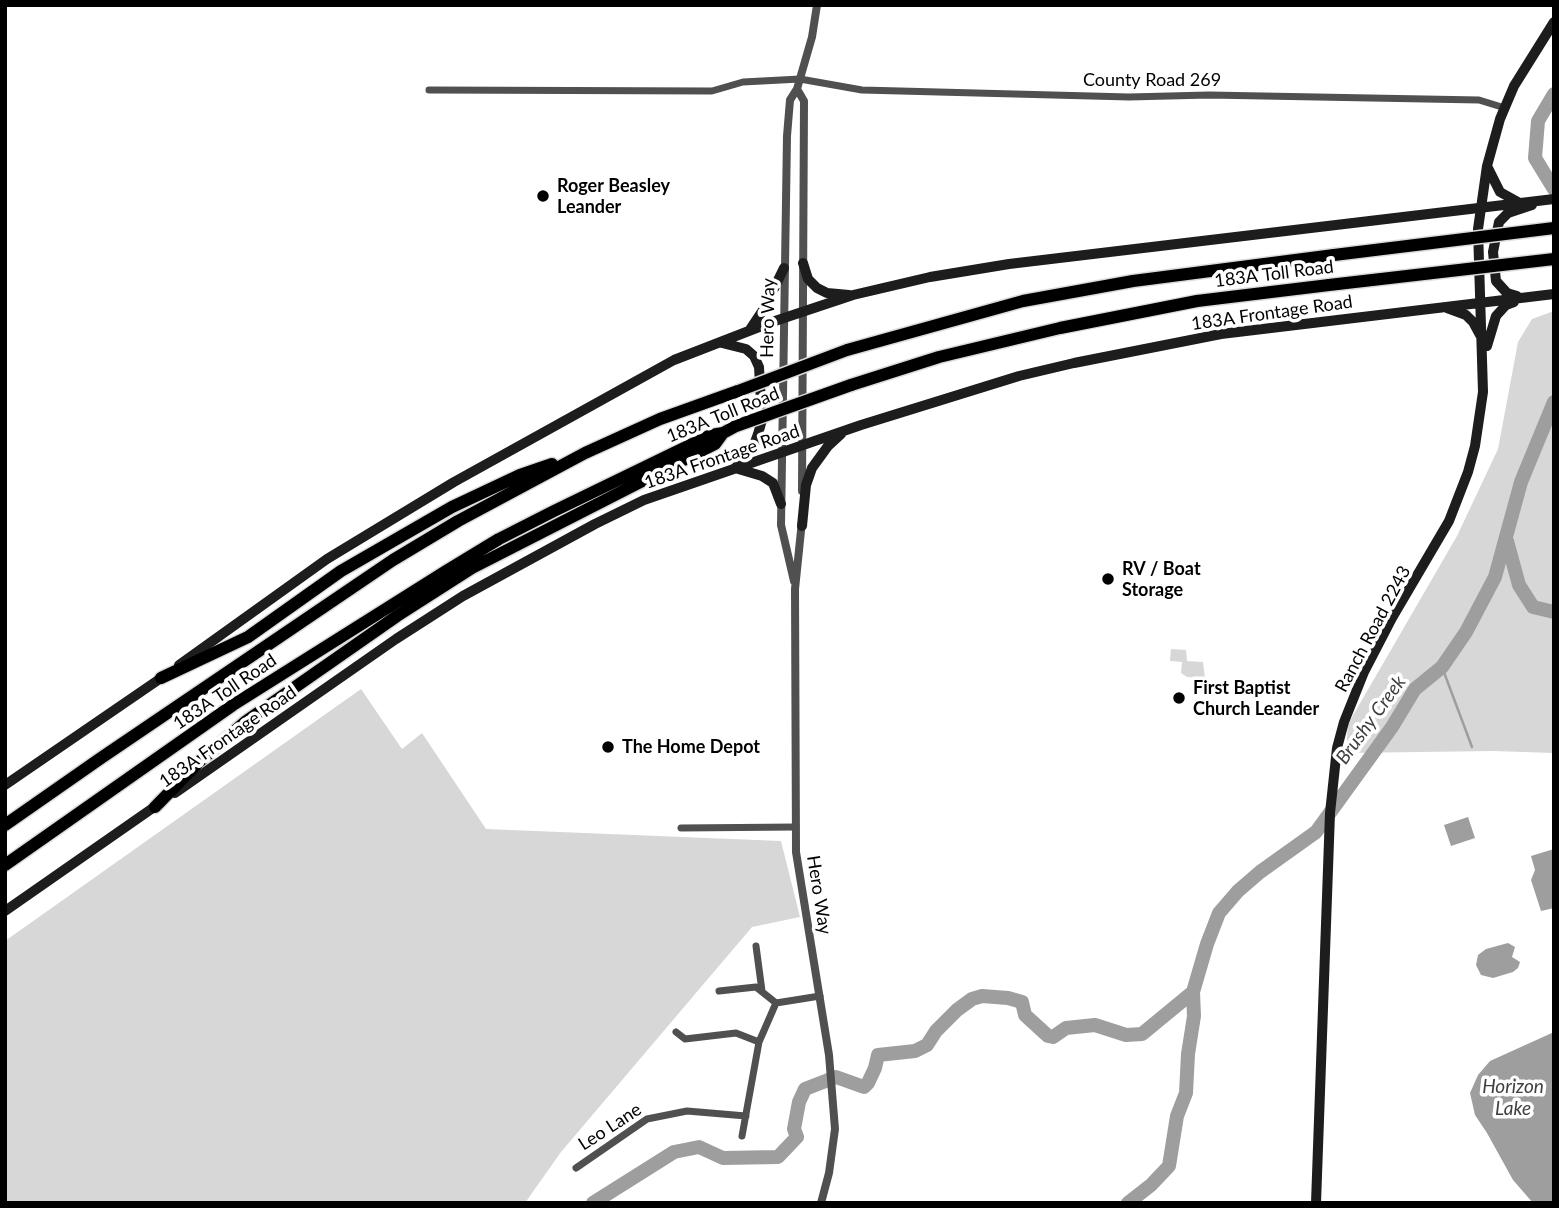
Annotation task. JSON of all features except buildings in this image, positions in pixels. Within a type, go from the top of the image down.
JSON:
[{"type":"highway","name":"183A Toll Road","points":[[5,825],[393,560],[458,521],[585,453],[660,419],[848,351],[1023,301],[1133,281],[1554,228]]},
{"type":"highway","name":"183A Toll Road","points":[[5,865],[233,705],[446,571],[554,511],[711,435],[939,357],[1060,328],[1197,301],[1554,259]]},
{"type":"highway","points":[[155,807],[198,762],[245,722],[397,616],[472,568],[715,444],[723,433]]},
{"type":"highway","points":[[160,678],[248,637],[341,571],[452,507],[520,475],[585,453]]},
{"type":"main road","name":"Ranch Road 2243","points":[[1315,1203],[1329,834],[1337,748],[1344,722],[1364,672],[1460,497],[1480,419],[1483,360],[1478,241],[1487,166],[1504,108],[1527,62],[1554,22]]},
{"type":"main road","points":[[1487,166],[1496,187],[1521,204]]},
{"type":"main road","points":[[5,785],[327,559],[454,482],[674,360],[749,331],[853,295],[930,277],[1009,264],[1552,199]]},
{"type":"main road","points":[[1521,204],[1499,222],[1493,251],[1496,281],[1507,293],[1524,298]]},
{"type":"main road","points":[[803,262],[808,279],[817,288],[827,293],[853,295]]},
{"type":"main road","points":[[749,331],[769,301],[784,268]]},
{"type":"main road","name":"183A Frontage Road","points":[[5,911],[396,639],[463,596],[632,506],[802,445],[1019,376],[1074,363],[1221,334],[1554,294]]},
{"type":"main road","points":[[1483,360],[1495,317],[1506,305],[1524,298]]},
{"type":"main road","points":[[1433,307],[1452,309],[1466,315],[1474,323],[1482,339]]},
{"type":"main road","points":[[719,343],[746,349],[754,356],[759,368],[762,419],[754,445],[735,468],[773,482],[781,504]]},
{"type":"main road","points":[[802,526],[806,485],[812,468],[828,446],[843,432]]},
{"type":"street","name":"Hero Way","points":[[796,589],[781,525],[786,136],[790,100],[797,89],[812,37],[817,5]]},
{"type":"street","name":"County Road 269","points":[[429,90],[712,91],[743,82],[800,79],[862,90],[1129,97],[1209,94],[1479,100],[1504,108]]},
{"type":"street","name":"Hero Way","points":[[797,89],[804,101],[802,526],[796,589],[796,852],[831,1066],[833,1093],[835,1129],[821,1203]]},
{"type":"street","points":[[681,828],[796,827]]},
{"type":"street","points":[[756,946],[762,992]]},
{"type":"street","points":[[719,991],[756,986],[776,1003],[820,996]]},
{"type":"street","points":[[742,1136],[759,1042],[776,1003]]},
{"type":"street","points":[[676,1032],[685,1039],[736,1033],[759,1042]]},
{"type":"street","name":"Leo Lane","points":[[576,1168],[647,1119],[687,1111],[746,1116]]},
{"type":"shaded area","points":[[1554,311],[1554,753],[1346,753],[1348,724],[1457,536],[1498,449],[1518,342],[1532,319]]},
{"type":"shaded area","points":[[1171,649],[1186,650],[1187,661],[1203,662],[1205,678],[1187,677],[1181,673],[1182,662],[1170,661]]},
{"type":"shaded area","points":[[361,689],[402,749],[422,733],[486,829],[781,841],[800,917],[752,927],[561,1152],[525,1203],[5,1201],[5,941]]},
{"type":"water","points":[[1468,817],[1475,838],[1451,846],[1444,825]]},
{"type":"water","points":[[1554,849],[1554,908],[1541,911],[1531,880],[1535,870],[1531,856]]},
{"type":"water","points":[[1508,943],[1515,947],[1512,957],[1520,962],[1518,968],[1493,978],[1481,975],[1476,965],[1478,955],[1486,949]]},
{"type":"water","name":"Horizon Lake","points":[[1554,1032],[1554,1203],[1533,1203],[1513,1180],[1475,1115],[1470,1093],[1478,1075],[1490,1061]]},
{"type":"waterway","name":"Brushy Creek","points":[[1554,94],[1538,121],[1535,158],[1554,189]]},
{"type":"waterway","name":"Brushy Creek","points":[[1128,1203],[1169,1166],[1177,1116],[1186,1093],[1194,1016],[1193,992],[1219,913],[1238,891],[1260,872],[1316,832],[1392,727],[1415,689],[1442,667],[1466,632],[1495,577],[1521,482],[1554,402]]},
{"type":"waterway","points":[[1507,541],[1519,585],[1533,607],[1554,612]]},
{"type":"waterway","points":[[1442,667],[1472,747]]},
{"type":"waterway","points":[[593,1203],[674,1152],[699,1147],[723,1158],[778,1157],[797,1137],[794,1129],[799,1102],[805,1089],[836,1077],[864,1087],[875,1068],[878,1055],[915,1051],[927,1045],[936,1031],[972,999],[982,996],[1022,1002],[1025,1015],[1048,1036],[1053,1037],[1066,1028],[1095,1025],[1126,1035],[1142,1034],[1193,992]]},
{"type":"place","name":"Roger Beasley Leander","points":[[543,196]]},
{"type":"place","name":"RV / Boat Storage","points":[[1108,579]]},
{"type":"place","name":"First Baptist Church Leander","points":[[1179,698]]},
{"type":"place","name":"The Home Depot","points":[[608,747]]}]
